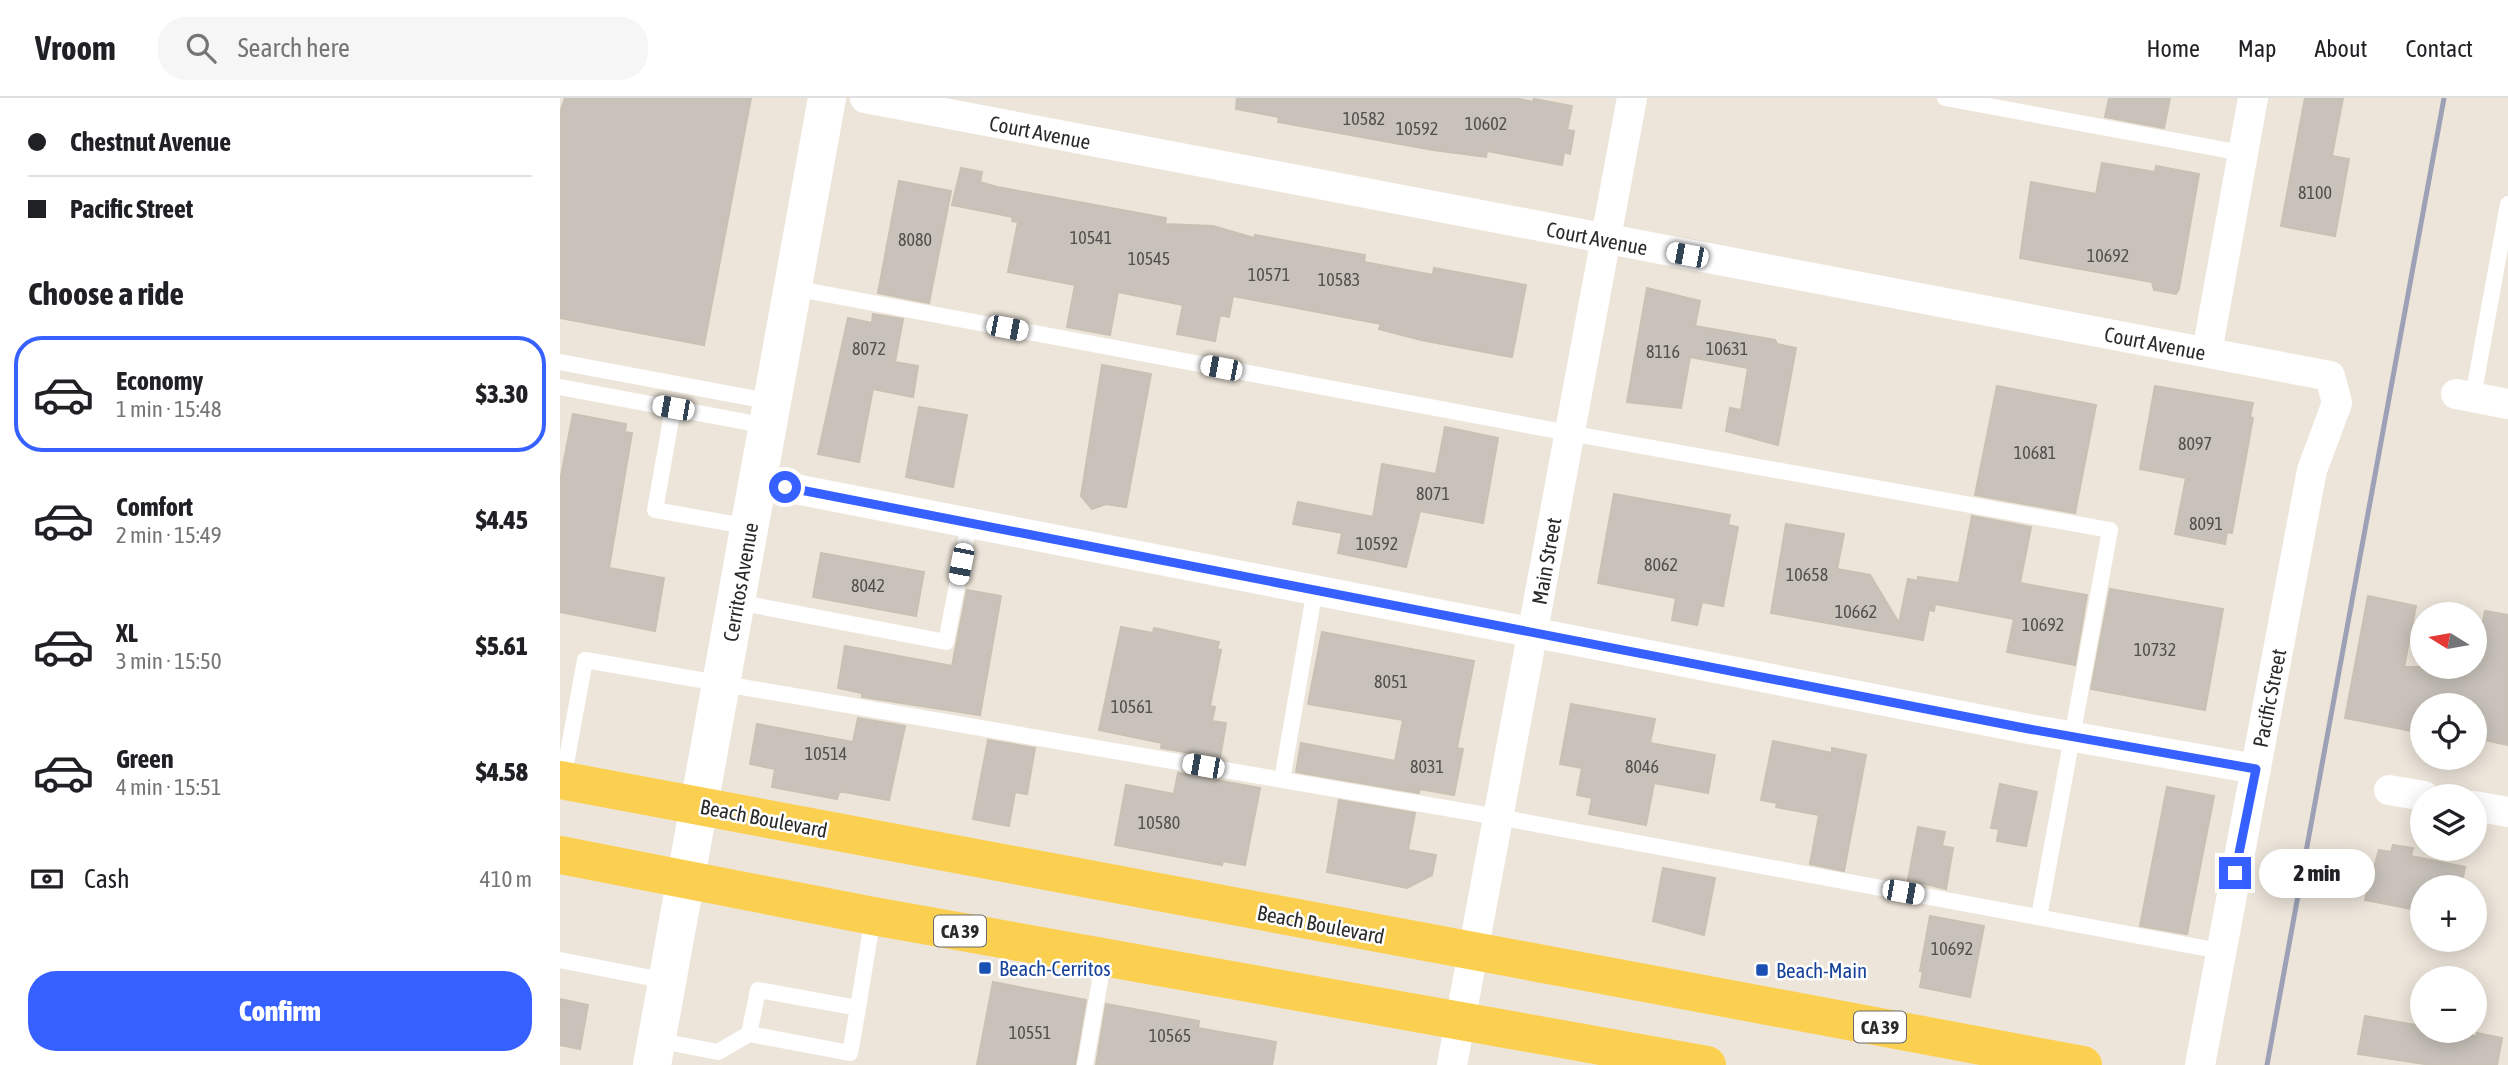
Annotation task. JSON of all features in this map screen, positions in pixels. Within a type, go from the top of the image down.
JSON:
[{"type":"main road","name":"Beach Boulevard","points":[[562,780],[2083,1065]]},
{"type":"main road","name":"CA 39","points":[[560,855],[873,916],[1105,955],[1707,1065]]},
{"type":"street","name":"Cerritos Avenue","points":[[654,1053],[827,98]]},
{"type":"street","name":"Court Avenue","points":[[865,98],[2330,376]]},
{"type":"street","name":"Main Street","points":[[1452,1065],[1632,98]]},
{"type":"street","points":[[2207,352],[2253,98]]},
{"type":"street","name":"Pacific Street","points":[[2200,1065],[2312,470],[2337,403],[2330,376]]},
{"type":"street","points":[[2464,396],[2508,404]]},
{"type":"street","points":[[759,482],[2072,737],[2256,769]]},
{"type":"street","points":[[2389,789],[2410,793]]},
{"type":"street","points":[[2487,808],[2508,812]]},
{"type":"lane","points":[[1945,98],[2242,153]]},
{"type":"lane","points":[[2464,396],[2508,204]]},
{"type":"lane","points":[[793,288],[1569,433],[2110,530],[2039,917]]},
{"type":"lane","points":[[560,362],[771,414]]},
{"type":"lane","points":[[560,387],[673,408],[771,414]]},
{"type":"lane","points":[[673,408],[655,510],[750,527]]},
{"type":"lane","points":[[737,602],[946,642],[969,524]]},
{"type":"lane","points":[[1283,780],[1315,589]]},
{"type":"lane","points":[[562,780],[585,660],[1498,817],[2220,951]]},
{"type":"lane","points":[[654,1053],[718,1052],[749,1034],[850,1053],[873,916]]},
{"type":"lane","points":[[1085,1065],[1105,955]]},
{"type":"lane","points":[[560,960],[667,981]]},
{"type":"lane","points":[[749,1034],[758,990],[858,1009]]},
{"type":"building","points":[[565,98],[751,98],[704,345],[560,318],[560,113]]},
{"type":"building","points":[[1237,98],[1514,98],[1533,102],[1534,99],[1572,106],[1567,130],[1574,131],[1570,154],[1564,152],[1562,165],[1487,151],[1486,157],[1433,150],[1278,122],[1279,117],[1236,109]]},
{"type":"building","points":[[2109,98],[2170,98],[2164,128],[2105,117]]},
{"type":"building","points":[[2305,98],[2343,98],[2332,156],[2349,159],[2335,236],[2281,226]]},
{"type":"building","points":[[2102,163],[2155,172],[2156,166],[2199,174],[2176,294],[2154,290],[2152,282],[2020,258],[2031,182],[2096,194]]},
{"type":"building","points":[[961,168],[982,172],[980,182],[997,187],[1166,218],[1165,224],[1213,226],[1254,238],[1255,235],[1365,255],[1364,262],[1433,275],[1434,268],[1526,285],[1512,357],[1421,340],[1379,329],[1381,324],[1233,296],[1229,317],[1220,315],[1215,341],[1177,334],[1183,305],[1118,292],[1110,335],[1067,327],[1075,285],[1008,272],[1018,222],[1012,221],[1013,217],[952,205]]},
{"type":"building","points":[[899,181],[951,191],[929,303],[878,293]]},
{"type":"building","points":[[1647,288],[1700,301],[1695,326],[1775,340],[1777,344],[1796,348],[1778,445],[1726,431],[1730,408],[1741,410],[1748,368],[1690,357],[1681,408],[1627,402]]},
{"type":"building","points":[[873,314],[903,319],[895,362],[918,366],[913,397],[873,389],[859,462],[818,454],[848,318],[872,323]]},
{"type":"building","points":[[1102,365],[1151,374],[1126,507],[1106,504],[1092,509],[1081,496]]},
{"type":"building","points":[[1997,386],[2096,405],[2075,513],[1975,495]]},
{"type":"building","points":[[2155,386],[2253,403],[2250,417],[2253,418],[2232,533],[2227,532],[2225,544],[2175,534],[2186,478],[2140,469]]},
{"type":"building","points":[[919,407],[967,415],[953,487],[906,477]]},
{"type":"building","points":[[573,414],[626,424],[625,432],[632,433],[609,568],[664,578],[655,631],[560,612],[560,481]]},
{"type":"building","points":[[1445,427],[1498,438],[1483,523],[1420,511],[1406,567],[1338,553],[1342,533],[1293,524],[1298,502],[1373,517],[1382,464],[1436,474]]},
{"type":"building","points":[[1614,494],[1730,515],[1728,525],[1738,527],[1723,606],[1702,602],[1697,625],[1672,620],[1676,598],[1598,583]]},
{"type":"building","points":[[1972,516],[2031,527],[2020,583],[2087,595],[2075,665],[2007,652],[2014,619],[1935,604],[1934,611],[1929,610],[1923,640],[1771,613],[1786,524],[1844,534],[1837,569],[1870,575],[1899,623],[1908,579],[1918,581],[1918,577],[1959,583]]},
{"type":"building","points":[[821,553],[924,572],[916,616],[813,597]]},
{"type":"building","points":[[2110,589],[2223,609],[2205,710],[2091,689]]},
{"type":"building","points":[[967,590],[1001,596],[980,715],[862,697],[862,693],[838,688],[845,646],[952,666]]},
{"type":"building","points":[[2368,596],[2410,605],[2410,636],[2404,667],[2410,667],[2410,679],[2487,679],[2487,611],[2508,615],[2508,745],[2487,741],[2487,693],[2410,693],[2410,731],[2345,718]]},
{"type":"building","points":[[1121,627],[1153,633],[1154,628],[1219,642],[1217,649],[1221,650],[1210,706],[1215,707],[1212,721],[1226,723],[1220,758],[1161,748],[1162,743],[1099,730]]},
{"type":"building","points":[[1322,632],[1474,661],[1457,748],[1463,749],[1454,795],[1420,789],[1419,793],[1296,772],[1301,743],[1395,761],[1403,720],[1308,704]]},
{"type":"building","points":[[1571,704],[1655,719],[1650,743],[1715,755],[1708,793],[1654,783],[1646,825],[1589,814],[1592,798],[1577,795],[1582,768],[1560,764]]},
{"type":"building","points":[[858,718],[905,726],[889,800],[844,792],[839,792],[837,799],[772,787],[775,769],[750,764],[757,724],[853,742]]},
{"type":"building","points":[[988,740],[1035,748],[1027,794],[1015,792],[1009,826],[973,819]]},
{"type":"building","points":[[1773,741],[1832,753],[1832,748],[1866,755],[1844,871],[1810,864],[1819,815],[1776,807],[1777,803],[1761,800]]},
{"type":"building","points":[[1178,773],[1260,788],[1245,865],[1223,861],[1222,865],[1115,845],[1126,785],[1174,794]]},
{"type":"building","points":[[2000,784],[2037,792],[2026,846],[1997,841],[1999,829],[1991,828]]},
{"type":"building","points":[[2167,787],[2214,796],[2187,934],[2140,926]]},
{"type":"building","points":[[1339,800],[1415,813],[1408,850],[1436,855],[1432,875],[1407,888],[1327,872]]},
{"type":"building","points":[[1918,827],[1945,832],[1942,846],[1953,848],[1946,889],[1908,880]]},
{"type":"building","points":[[2393,845],[2410,848],[2410,861],[2436,861],[2465,867],[2463,875],[2410,875],[2410,909],[2365,900],[2379,850],[2391,852]]},
{"type":"building","points":[[1663,868],[1715,878],[1704,935],[1653,921]]},
{"type":"building","points":[[1930,916],[1984,926],[1970,997],[1920,987],[1923,971],[1920,971]]},
{"type":"building","points":[[993,982],[1086,1000],[1075,1065],[977,1065]]},
{"type":"building","points":[[560,999],[588,1005],[580,1049],[560,1045]]},
{"type":"building","points":[[1106,1004],[1199,1021],[1198,1028],[1276,1042],[1272,1065],[1096,1065]]},
{"type":"building","points":[[2365,1016],[2410,1024],[2410,1043],[2487,1043],[2487,1035],[2502,1038],[2497,1065],[2431,1065],[2358,1054]]},
{"type":"railway","points":[[2267,1065],[2444,98]]},
{"type":"place","name":"Beach-Cerritos","points":[[985,968]]},
{"type":"place","name":"Beach-Main","points":[[1762,970]]},
{"type":"route","points":[[785,487],[2029,729],[2256,769],[2235,873]]}]
